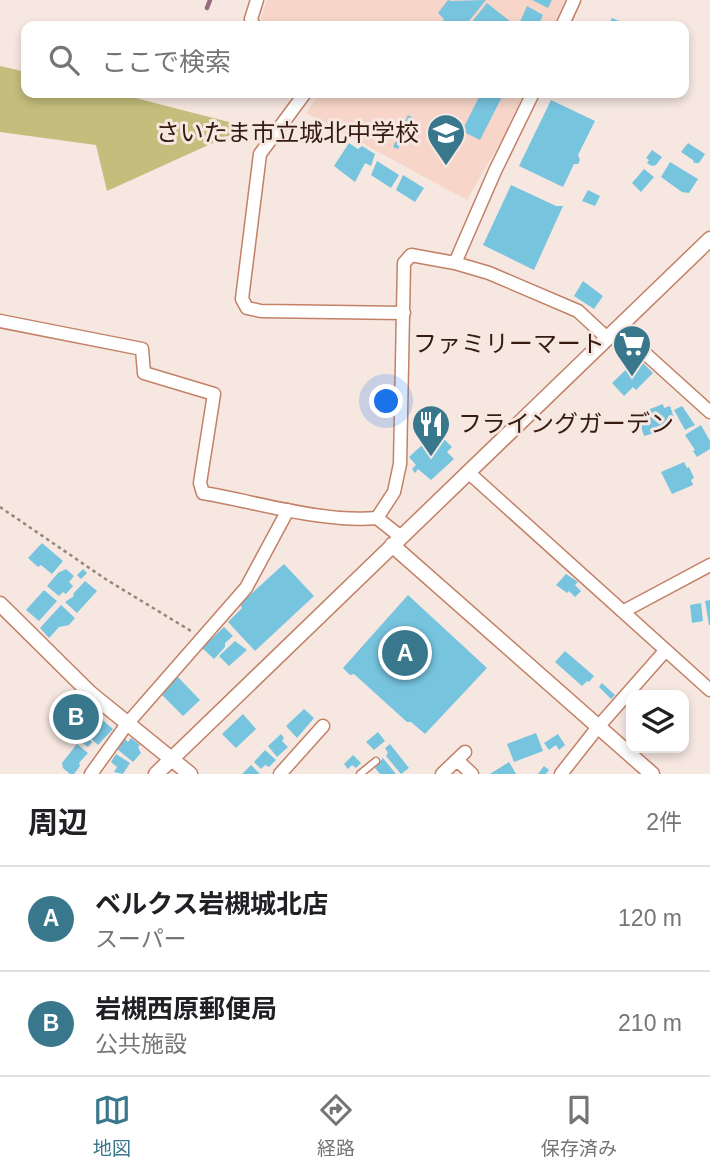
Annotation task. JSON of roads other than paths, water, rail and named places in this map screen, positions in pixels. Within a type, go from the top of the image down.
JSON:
[{"type":"street","points":[[252,21],[257,0]]},
{"type":"street","points":[[564,21],[574,0]]},
{"type":"street","points":[[302,98],[260,154],[242,299],[247,308],[261,311],[404,313]]},
{"type":"street","points":[[455,263],[531,98]]},
{"type":"street","points":[[156,774],[710,239]]},
{"type":"street","points":[[377,518],[394,492],[400,464],[404,263],[411,255],[489,273],[578,311],[612,333],[708,407]]},
{"type":"street","points":[[0,321],[142,349],[144,373],[214,394],[200,483],[203,493],[288,510],[362,519],[377,518]]},
{"type":"street","points":[[468,472],[710,690]]},
{"type":"street","points":[[91,774],[127,724],[246,588],[288,510]]},
{"type":"street","points":[[377,518],[396,541],[652,774]]},
{"type":"street","points":[[624,611],[710,565]]},
{"type":"street","points":[[0,604],[90,693],[190,774]]},
{"type":"street","points":[[561,774],[665,651]]},
{"type":"street","points":[[280,774],[323,726]]},
{"type":"street","points":[[442,774],[461,756],[472,774]]},
{"type":"lane","points":[[360,774],[376,761]]},
{"type":"waterway","points":[[207,8],[210,0]]},
{"type":"place","name":"さいたま市立城北中学校","points":[[446,167]]},
{"type":"place","name":"ファミリーマート","points":[[632,378]]},
{"type":"place","name":"フライングガーデン","points":[[431,458]]},
{"type":"place","name":"ベルクス岩槻城北店","points":[[405,653]]},
{"type":"place","name":"岩槻西原郵便局","points":[[76,717]]}]
